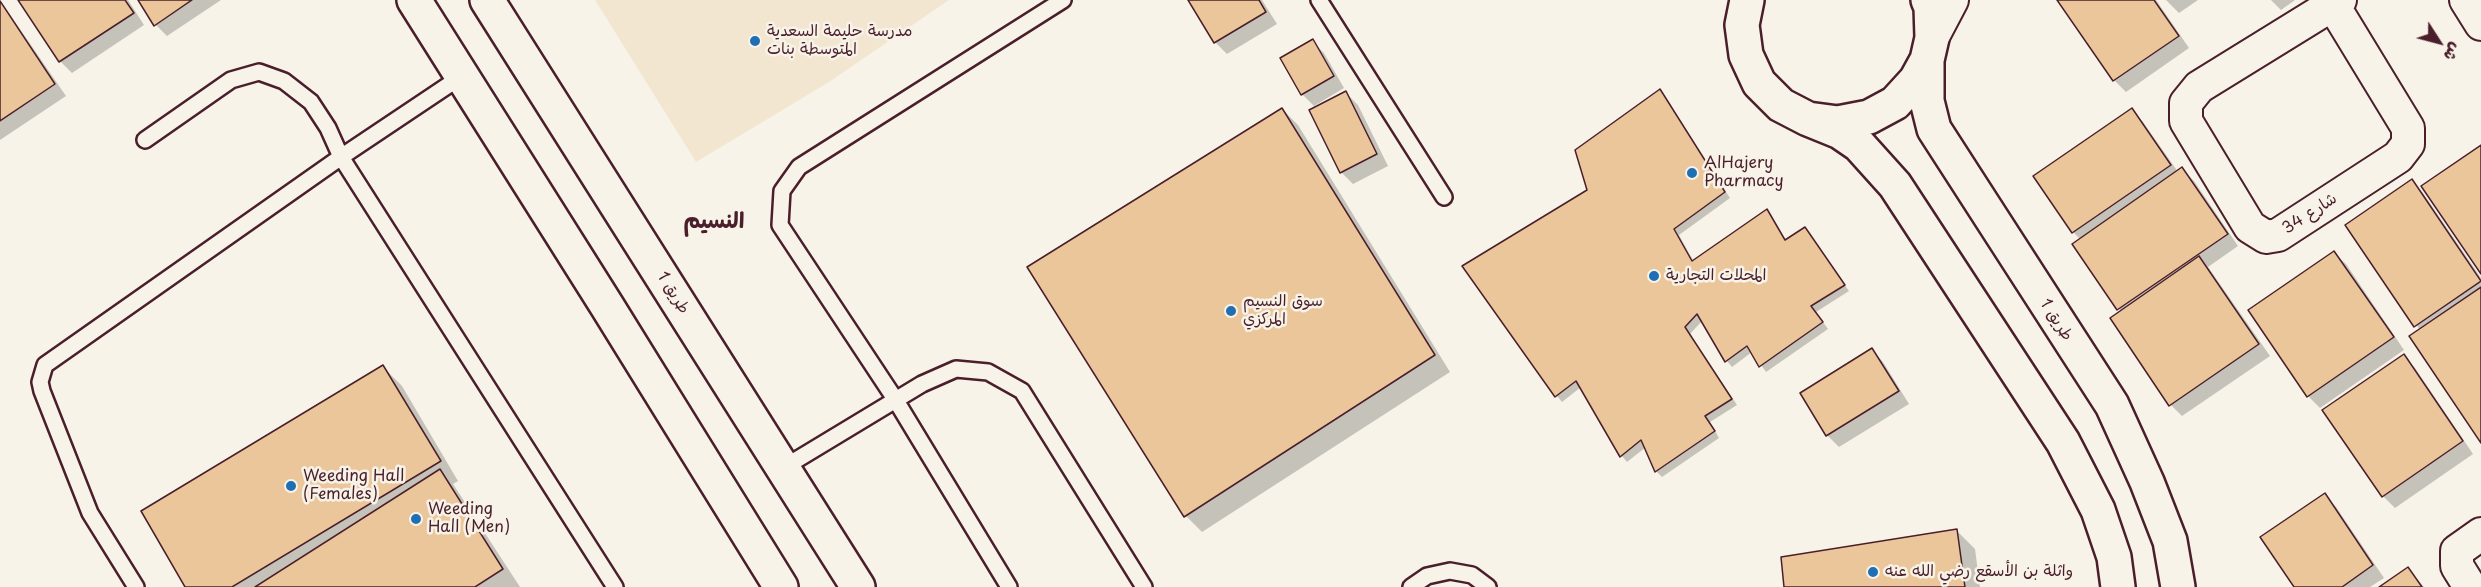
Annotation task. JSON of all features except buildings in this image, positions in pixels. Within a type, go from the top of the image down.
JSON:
[{"type":"street","points":[[414,0],[781,587]]},
{"type":"street","name":"طريق 1","points":[[487,0],[858,587]]},
{"type":"street","points":[[1747,0],[1742,25],[1746,55],[1759,83],[1781,105],[1840,132],[1859,145],[1895,185],[2063,442],[2098,510],[2114,557],[2118,587]]},
{"type":"street","name":"طريق 1","points":[[1928,0],[1930,7],[1927,101],[1934,129],[2112,405],[2147,482],[2170,541],[2178,587]]},
{"type":"street","points":[[1808,119],[1838,123],[1869,117],[1895,103],[1916,80],[1952,0]]},
{"type":"street","points":[[2466,0],[2481,24]]},
{"type":"street","name":"شارع 34","points":[[2337,2],[2408,128],[2408,144],[2398,158],[2278,235],[2266,237],[2250,227],[2186,122],[2186,103],[2199,87],[2337,2]]},
{"type":"street","points":[[2470,587],[2457,566],[2457,551],[2481,534]]},
{"type":"lane","points":[[1010,587],[895,399],[780,225],[782,191],[799,167],[1063,0]]},
{"type":"lane","points":[[1319,0],[1444,197]]},
{"type":"lane","points":[[146,140],[231,80],[259,72],[284,81],[311,102],[328,128],[341,158],[615,587]]},
{"type":"lane","points":[[136,587],[90,513],[42,391],[40,382],[45,365],[462,76]]},
{"type":"lane","points":[[783,468],[895,399],[956,369],[988,372],[1022,391],[1144,587]]},
{"type":"lane","points":[[1411,587],[1427,576],[1450,571],[1473,575],[1488,587]]},
{"type":"shaded area","name":"مدرسة حليمة السعدية المتوسطة بنات","points":[[595,0],[949,0],[829,82],[696,162]]},
{"type":"place","name":"مدرسة حليمة السعدية المتوسطة بنات","points":[[755,41]]},
{"type":"place","name":"AlHajery Pharmacy","points":[[1692,173]]},
{"type":"place","name":"المحلات التجارية","points":[[1654,276]]},
{"type":"place","name":"سوق النسيم المركزي","points":[[1231,311]]},
{"type":"place","name":"Weeding Hall (Females)","points":[[291,486]]},
{"type":"place","name":"Weeding Hall (Men)","points":[[416,519]]},
{"type":"place","name":"واثلة بن الأسقع رضي الله عنه","points":[[1873,572]]},
{"type":"district","name":"النسيم","points":[[714,222]]}]
